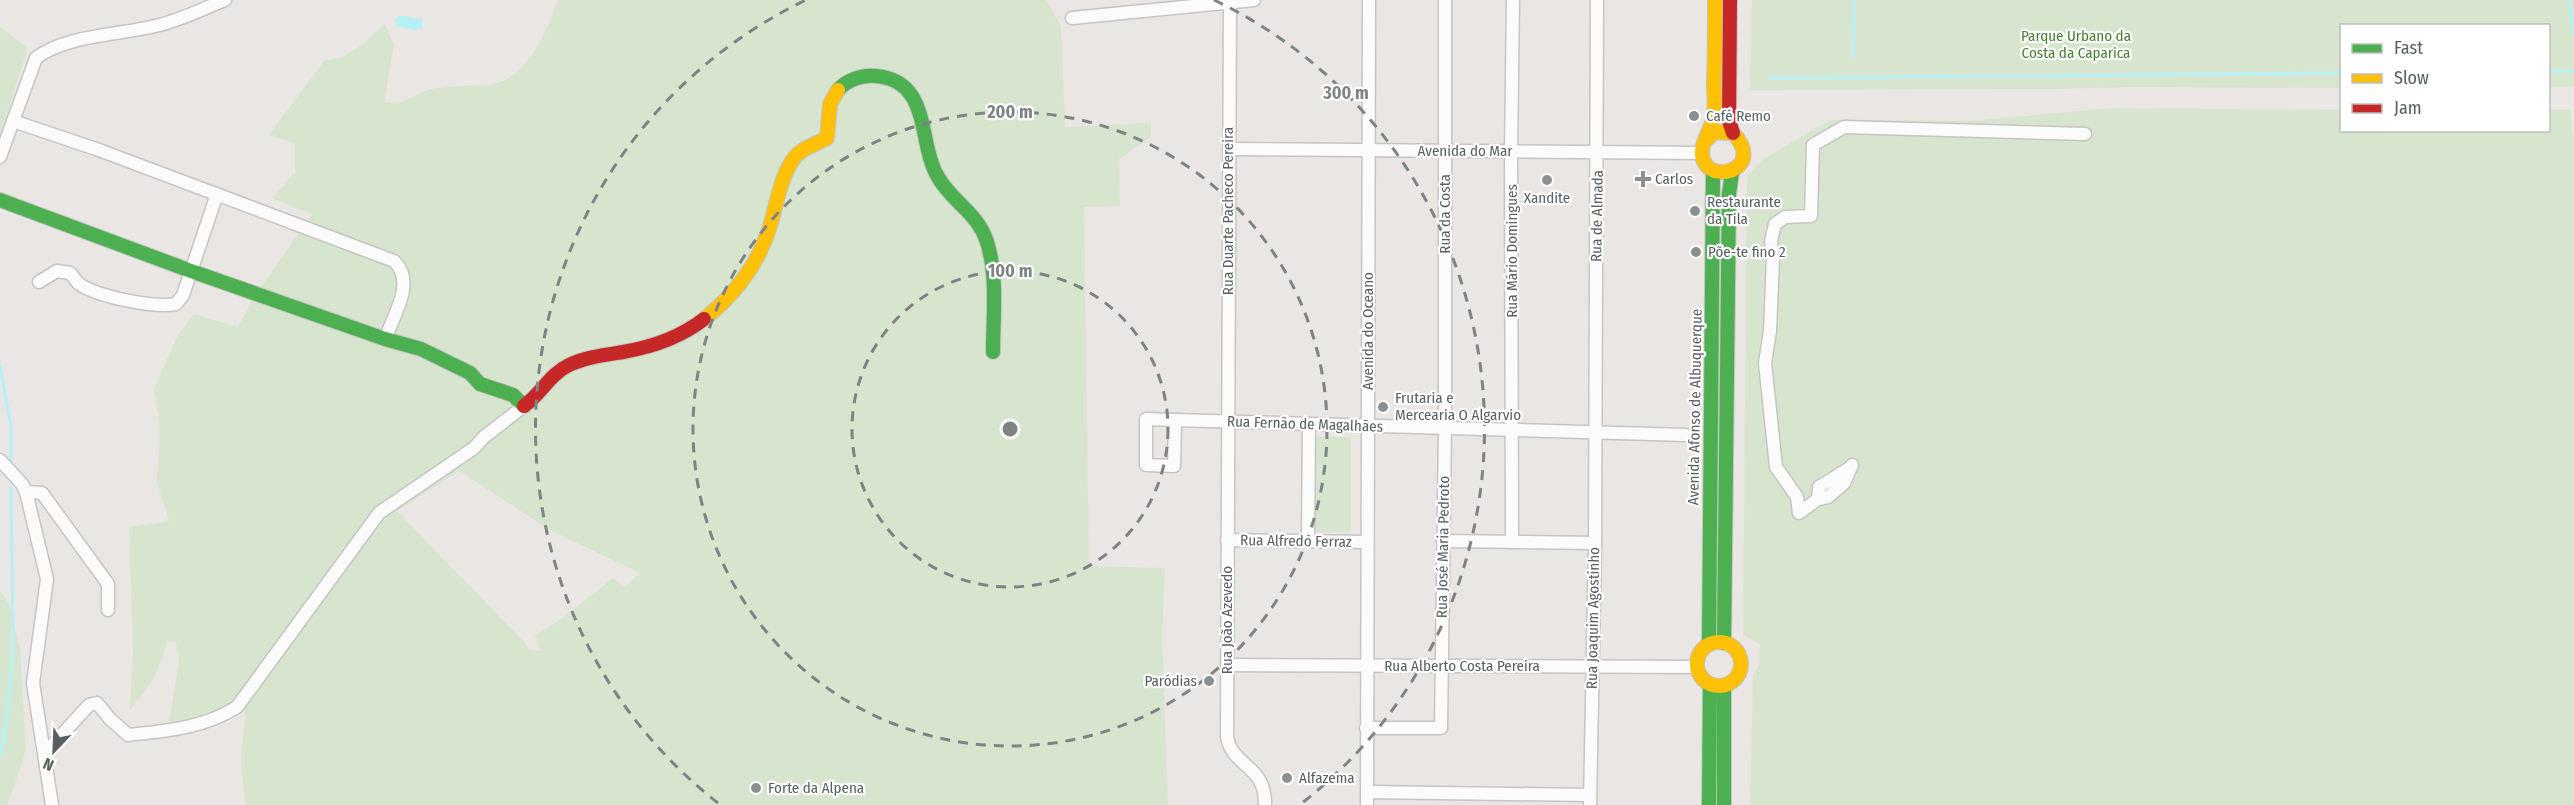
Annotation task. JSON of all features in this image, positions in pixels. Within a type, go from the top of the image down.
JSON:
[{"type":"main road","points":[[1715,0],[1714,116],[1704,147],[1707,166],[1713,171],[1732,172]]},
{"type":"main road","name":"Avenida Afonso de Albuquerque","points":[[1724,643],[1729,194],[1732,172],[1738,168],[1744,156],[1742,142],[1732,133],[1729,121],[1730,0]]},
{"type":"main road","points":[[0,200],[191,271],[385,339],[421,349],[470,373],[480,384],[513,395],[524,406],[543,388],[553,373],[568,365],[599,355],[623,352],[674,339],[699,324],[719,307],[741,284],[756,262],[795,158],[800,152],[827,138],[830,124],[829,104],[835,92],[848,80],[870,76],[891,78],[902,84],[914,99],[934,170],[947,192],[968,210],[982,229],[990,257],[993,352]]},
{"type":"main road","points":[[1704,147],[1715,132],[1732,133]]},
{"type":"main road","name":"Avenida Afonso de Albuquerque","points":[[1697,667],[1702,649],[1709,644],[1713,171]]},
{"type":"main road","points":[[1697,667],[1703,680],[1717,685],[1736,678],[1741,664],[1737,651],[1724,643],[1709,644]]},
{"type":"main road","points":[[1709,805],[1717,685]]},
{"type":"main road","points":[[1717,685],[1724,805]]},
{"type":"street","points":[[0,157],[36,58],[45,51],[91,38],[158,26],[225,0]]},
{"type":"street","points":[[1072,18],[1135,6],[1254,0]]},
{"type":"street","name":"Avenida do Oceano","points":[[1367,799],[1369,0]]},
{"type":"street","name":"Rua da Costa","points":[[1445,0],[1445,428]]},
{"type":"street","name":"Rua Mário Domingues","points":[[1512,542],[1513,0]]},
{"type":"street","name":"Rua de Almada","points":[[1595,432],[1597,0]]},
{"type":"street","name":"Rua Duarte Pacheco Pereira","points":[[1227,421],[1230,1]]},
{"type":"street","points":[[13,121],[217,194],[394,261],[402,269],[405,284],[385,339]]},
{"type":"street","points":[[1852,465],[1844,483],[1828,497],[1818,499],[1799,513],[1797,497],[1776,467],[1765,363],[1770,331],[1773,258],[1771,241],[1775,224],[1785,218],[1811,216],[1814,145],[1844,127],[2085,134]]},
{"type":"street","name":"Avenida do Mar","points":[[1229,149],[1598,152],[1704,147]]},
{"type":"street","points":[[39,282],[57,271],[70,273],[79,284],[122,300],[163,306],[176,304],[183,295],[217,194]]},
{"type":"street","points":[[45,753],[89,705],[97,703],[128,735],[204,724],[237,707],[379,513],[465,454],[524,406]]},
{"type":"street","name":"Rua Fernão de Magalhães","points":[[1175,420],[1686,435]]},
{"type":"street","name":"Rua João Azevedo","points":[[1227,421],[1228,744],[1263,784],[1265,805]]},
{"type":"street","points":[[1308,541],[1309,424]]},
{"type":"street","name":"Rua José Maria Pedroto","points":[[1366,728],[1441,728],[1445,428]]},
{"type":"street","name":"Rua Joaquim Agostinho","points":[[1590,800],[1595,432]]},
{"type":"street","points":[[0,460],[22,483],[26,492],[46,579],[33,683],[52,805]]},
{"type":"street","points":[[26,492],[42,493],[108,584],[108,610]]},
{"type":"street","name":"Rua Alfredo Ferraz","points":[[1227,540],[1366,542]]},
{"type":"street","points":[[1443,541],[1595,543]]},
{"type":"street","name":"Rua Alberto Costa Pereira","points":[[1228,665],[1697,667]]},
{"type":"street","points":[[1367,799],[1590,800]]},
{"type":"green space","points":[[558,0],[1046,0],[1061,26],[1065,127],[1151,123],[1151,137],[1119,159],[1120,206],[1084,207],[1089,566],[1165,568],[1162,636],[1168,805],[245,805],[241,759],[246,707],[237,700],[216,714],[168,729],[179,662],[176,642],[168,641],[154,679],[130,710],[133,650],[129,527],[169,521],[157,481],[160,429],[154,388],[178,335],[194,314],[238,327],[254,297],[312,214],[272,198],[295,173],[295,143],[269,135],[324,61],[342,57],[359,47],[385,24],[394,45],[384,102],[392,103],[437,88],[486,85],[505,80],[526,63],[542,38]],"holes":[[[459,471],[550,530],[640,573],[625,587],[613,578],[564,617],[535,636],[540,651],[529,650],[525,643],[397,511]]]},
{"type":"green space","name":"Parque Urbano da Costa da Caparica","points":[[1752,0],[2574,0],[2574,87],[2550,87],[2550,24],[2340,24],[2340,88],[1750,90]]},
{"type":"green space","points":[[0,27],[28,48],[0,134]]},
{"type":"green space","points":[[2111,108],[2340,110],[2340,132],[2550,132],[2550,110],[2570,110],[2574,147],[2574,805],[1750,805],[1753,675],[1759,665],[1760,644],[1743,635],[1747,176],[1762,160],[1830,120],[1971,121]]},
{"type":"green space","points":[[1311,437],[1351,437],[1351,532],[1311,532]]},
{"type":"green space","points":[[0,590],[9,604],[20,649],[26,751],[7,805],[0,805]]},
{"type":"water","points":[[399,15],[422,20],[423,27],[416,30],[397,27],[395,20]]},
{"type":"waterway","points":[[1853,57],[1854,0]]},
{"type":"waterway","points":[[2570,0],[2574,36]]},
{"type":"waterway","points":[[2550,71],[2574,71]]},
{"type":"waterway","points":[[1770,78],[2340,73]]},
{"type":"waterway","points":[[0,366],[11,426],[11,460]]},
{"type":"waterway","points":[[0,755],[10,689],[12,655],[11,488]]},
{"type":"traffic: fast","points":[[838,90],[855,79],[875,76],[893,80],[906,89],[914,100],[938,177],[950,194],[978,223],[987,242],[994,283],[993,352]]},
{"type":"traffic: fast","points":[[1709,644],[1713,171]]},
{"type":"traffic: fast","points":[[1724,643],[1729,194],[1732,172]]},
{"type":"traffic: fast","points":[[0,200],[191,271],[385,339],[421,349],[470,373],[480,384],[513,395],[524,406]]},
{"type":"traffic: fast","points":[[1709,805],[1710,685]]},
{"type":"traffic: fast","points":[[1724,686],[1724,805]]},
{"type":"traffic: slow","points":[[1705,141],[1715,132],[1733,133],[1741,144],[1744,154],[1742,162],[1736,168],[1721,172],[1713,170],[1703,160],[1702,148],[1714,110],[1715,0]]},
{"type":"traffic: slow","points":[[704,319],[735,289],[752,266],[765,240],[786,173],[795,157],[806,148],[827,138],[830,104],[838,90]]},
{"type":"traffic: slow","points":[[1719,642],[1735,648],[1741,664],[1735,680],[1719,686],[1703,680],[1697,664],[1703,648],[1719,642]]},
{"type":"traffic: jam","points":[[1730,0],[1729,121],[1733,133]]},
{"type":"traffic: jam","points":[[524,406],[556,374],[575,362],[655,344],[686,331],[704,319]]},
{"type":"place","name":"Café Remo","points":[[1694,116]]},
{"type":"place","name":"Carlos","points":[[1643,179]]},
{"type":"place","name":"Xandite","points":[[1547,180]]},
{"type":"place","name":"Restaurante da Tila","points":[[1695,211]]},
{"type":"place","name":"Põe-te fino 2","points":[[1696,252]]},
{"type":"place","name":"Frutaria e Mercearia O Algarvio","points":[[1383,407]]},
{"type":"place","name":"Paródias","points":[[1209,681]]},
{"type":"place","name":"Alfazema","points":[[1287,778]]},
{"type":"place","name":"Forte da Alpena","points":[[756,788]]}]
